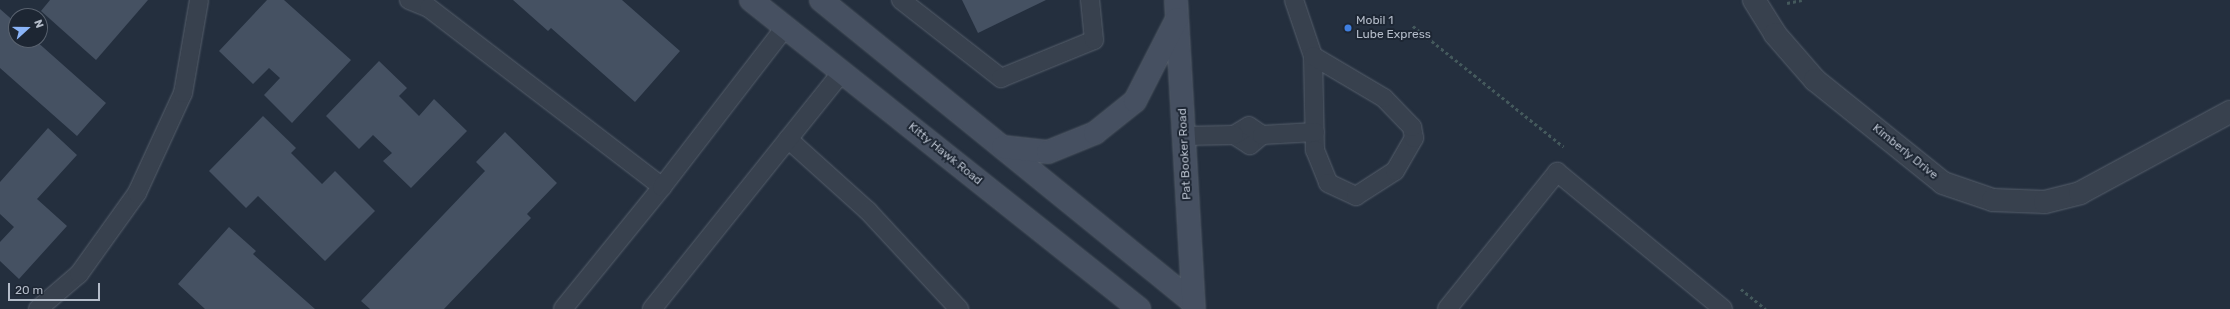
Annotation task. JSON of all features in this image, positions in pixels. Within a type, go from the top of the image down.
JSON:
[{"type":"main road","name":"Kitty Hawk Road","points":[[751,0],[1139,309]]},
{"type":"main road","points":[[821,0],[1003,147],[1194,305]]},
{"type":"main road","points":[[1003,147],[1048,152],[1095,133],[1135,101],[1177,9]]},
{"type":"main road","name":"Pat Booker Road","points":[[1177,9],[1194,305]]},
{"type":"street","name":"Kimberly Drive","points":[[1754,0],[1775,34],[1815,80],[1943,183],[1993,200],[2045,202],[2080,193],[2230,112]]},
{"type":"lane","points":[[38,309],[79,274],[137,193],[183,93],[199,0]]},
{"type":"lane","points":[[409,0],[429,8],[662,187]]},
{"type":"lane","points":[[901,0],[1001,78],[1094,40],[1090,0]]},
{"type":"lane","points":[[1294,0],[1313,56],[1315,150],[1328,183],[1356,196],[1395,171],[1414,138],[1412,127],[1384,98],[1313,56]]},
{"type":"lane","points":[[563,309],[662,187],[785,27]]},
{"type":"lane","points":[[652,309],[842,72]]},
{"type":"lane","points":[[1184,136],[1234,135],[1249,126],[1262,135],[1315,132]]},
{"type":"lane","points":[[788,139],[868,211],[949,305]]},
{"type":"lane","points":[[1447,309],[1557,172],[1724,309]]},
{"type":"building","points":[[50,0],[148,0],[96,60],[48,17],[48,8],[43,8]]},
{"type":"building","points":[[267,0],[284,0],[351,60],[292,123],[264,95],[280,78],[269,68],[253,84],[219,51]]},
{"type":"building","points":[[513,0],[622,0],[680,51],[635,102],[551,28],[548,31]]},
{"type":"building","points":[[962,0],[1046,0],[978,33]]},
{"type":"building","points":[[0,9],[8,16],[8,48],[44,48],[106,103],[77,136],[0,68]]},
{"type":"building","points":[[379,61],[407,88],[399,96],[419,116],[434,99],[467,131],[411,188],[383,161],[392,153],[373,135],[359,149],[326,116]]},
{"type":"building","points":[[263,116],[296,148],[291,153],[322,184],[335,171],[375,211],[325,261],[258,196],[246,208],[209,171]]},
{"type":"building","points":[[48,128],[77,155],[37,199],[67,226],[19,279],[0,261],[0,242],[14,227],[0,214],[0,182]]},
{"type":"building","points":[[505,132],[557,183],[527,214],[531,218],[444,309],[370,309],[361,301],[485,171],[476,162]]},
{"type":"building","points":[[229,227],[256,251],[253,254],[315,309],[205,309],[178,284]]},
{"type":"place","name":"Mobil 1 Lube Express","points":[[1348,28]]}]
